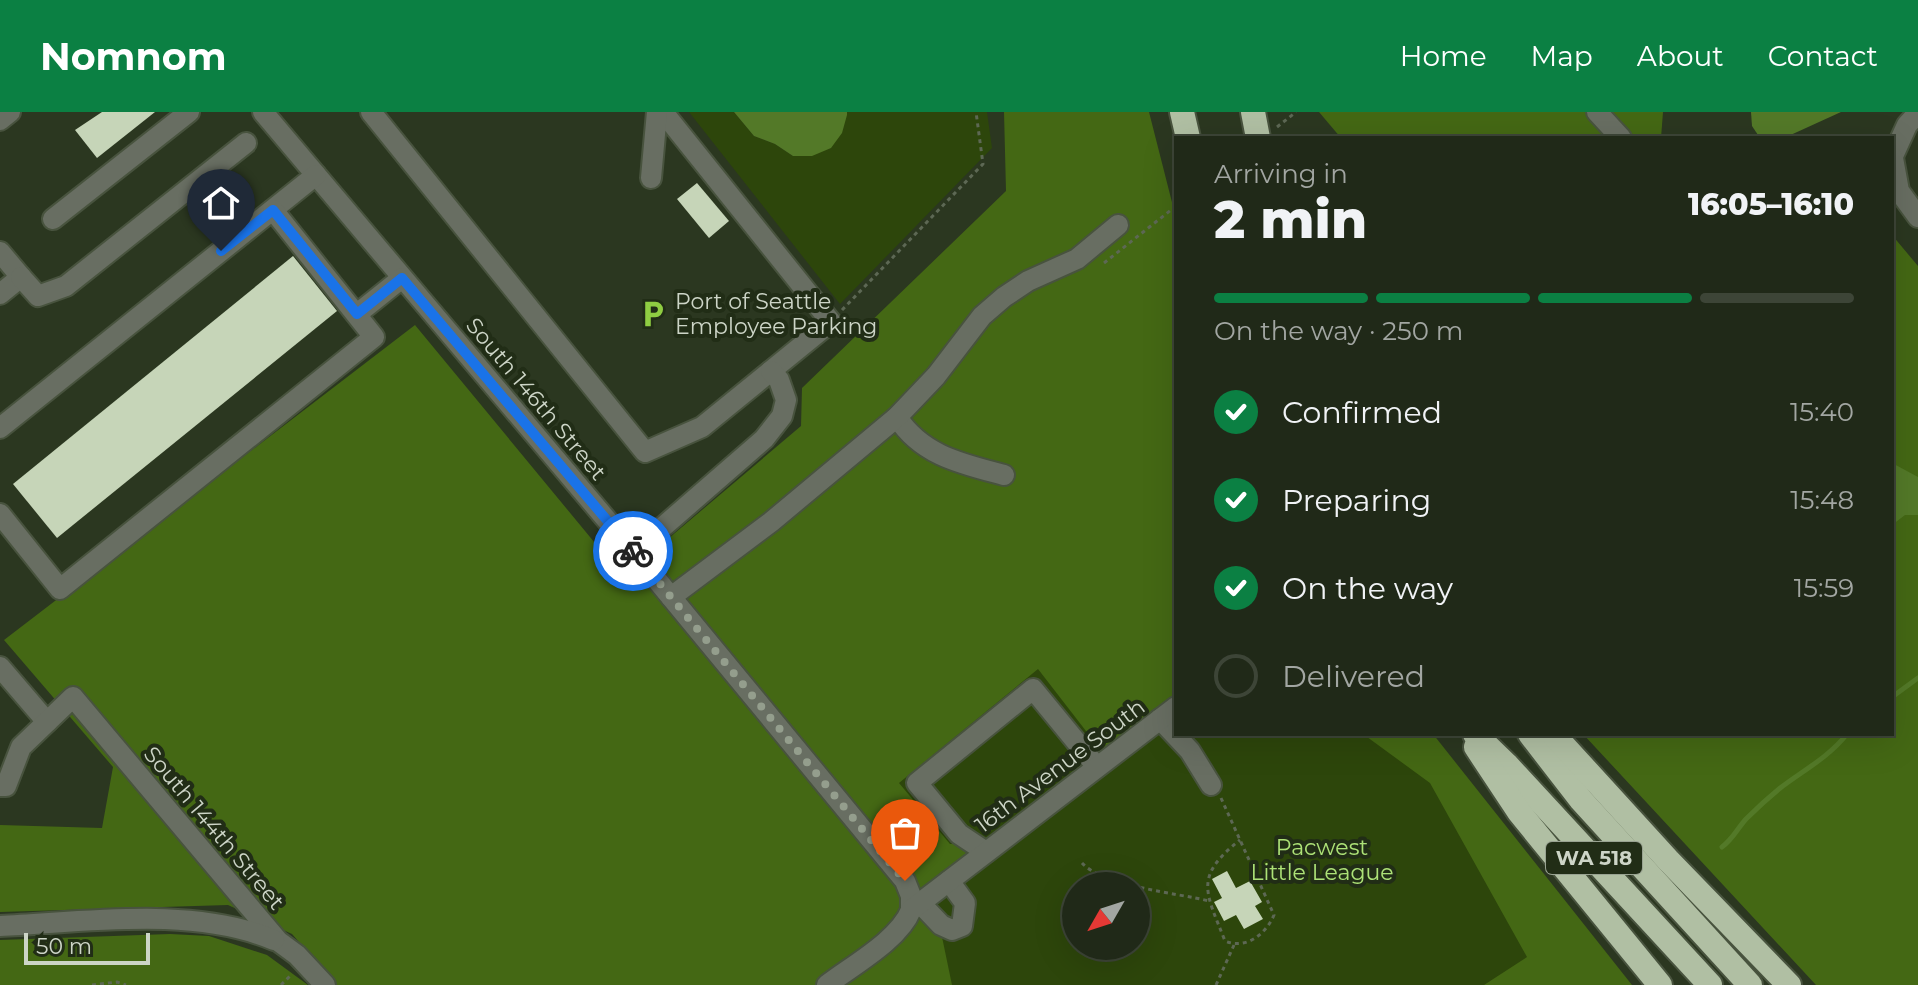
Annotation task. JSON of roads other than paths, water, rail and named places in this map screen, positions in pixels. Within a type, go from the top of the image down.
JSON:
[{"type":"highway","points":[[1182,112],[1188,136]]},
{"type":"highway","points":[[1253,112],[1266,134]]},
{"type":"highway","points":[[1473,736],[1493,776],[1519,812],[1660,985]]},
{"type":"highway","name":"WA 518","points":[[1474,736],[1506,764],[1710,985]]},
{"type":"highway","name":"WA 518","points":[[1532,736],[1581,800],[1750,985]]},
{"type":"highway","points":[[1555,736],[1668,860],[1789,985]]},
{"type":"street","points":[[0,120],[10,112]]},
{"type":"street","points":[[53,219],[189,112]]},
{"type":"street","name":"South 146th Street","points":[[263,112],[634,552],[905,881],[916,906]]},
{"type":"street","points":[[371,112],[645,452],[702,427],[831,322],[660,112]]},
{"type":"street","points":[[651,178],[660,112]]},
{"type":"street","points":[[1597,112],[1619,136]]},
{"type":"street","points":[[1894,156],[1907,125],[1918,113]]},
{"type":"street","points":[[0,252],[38,296],[66,286],[246,143]]},
{"type":"street","points":[[1894,164],[1899,191],[1918,217]]},
{"type":"street","points":[[0,428],[316,175]]},
{"type":"street","points":[[0,514],[60,589],[374,337],[273,210]]},
{"type":"street","points":[[671,597],[781,514],[897,417],[936,376],[982,316],[1004,297],[1028,281],[1077,259],[1118,225]]},
{"type":"street","points":[[0,294],[21,277]]},
{"type":"street","points":[[357,314],[402,278]]},
{"type":"street","points":[[634,552],[764,439],[782,416],[786,400],[779,380],[771,371]]},
{"type":"street","points":[[897,417],[908,433],[932,451],[955,462],[1004,475]]},
{"type":"street","points":[[0,667],[47,722],[21,747],[6,786],[0,786]]},
{"type":"street","points":[[986,852],[959,834],[917,783],[1033,689],[1097,767]]},
{"type":"street","name":"South 144th Street","points":[[47,722],[73,697],[278,941],[297,955],[325,985]]},
{"type":"street","name":"16th Avenue South","points":[[827,985],[893,935],[916,906],[1168,713]]},
{"type":"street","points":[[1181,736],[1211,785]]},
{"type":"street","points":[[916,906],[952,930],[962,926],[965,903],[949,881]]},
{"type":"street","points":[[0,926],[176,919],[246,928],[278,941]]},
{"type":"waterway","points":[[1894,696],[1918,678]]},
{"type":"waterway","points":[[1722,847],[1762,804],[1845,736]]},
{"type":"place","name":"Port of Seattle Employee Parking","points":[[653,314]]},
{"type":"park label","name":"Pacwest Little League","points":[[1322,860]]}]
